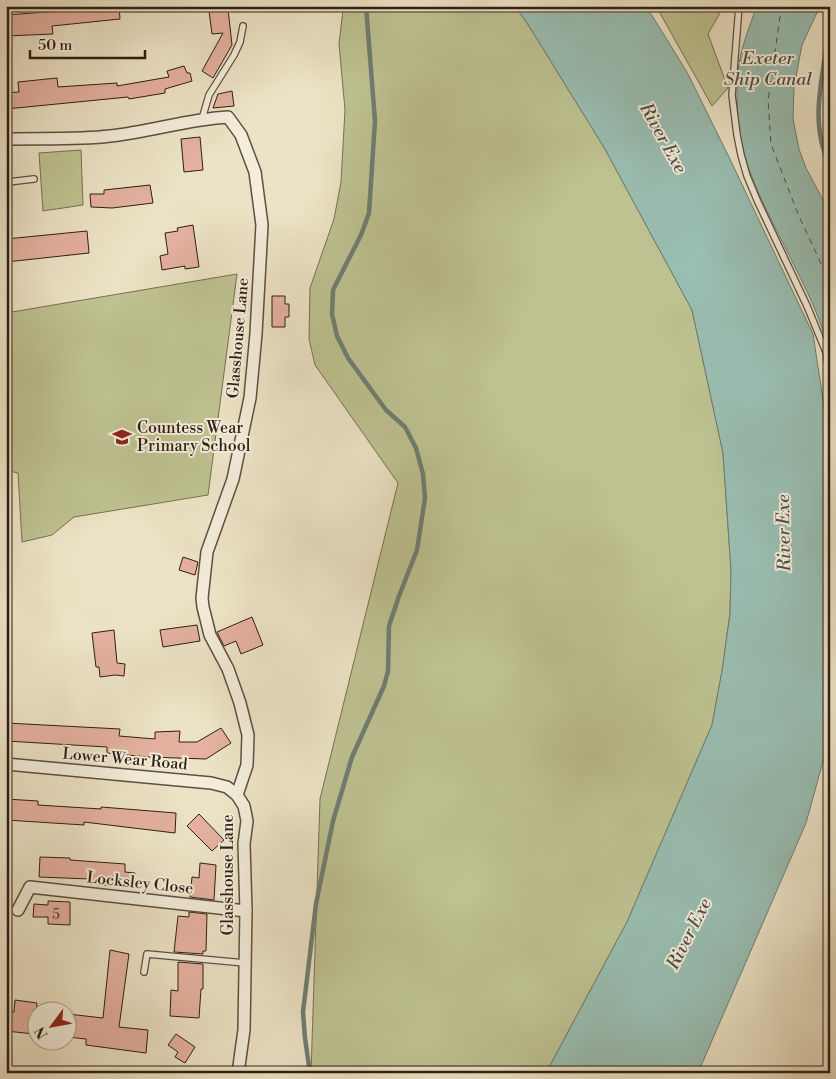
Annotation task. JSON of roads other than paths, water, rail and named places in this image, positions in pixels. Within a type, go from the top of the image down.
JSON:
[{"type":"street","name":"Glasshouse Lane","points":[[6,139],[108,137],[163,128],[202,119],[228,117],[241,135],[255,172],[262,224],[256,334],[250,398],[232,479],[207,552],[202,598],[202,607],[210,635],[228,668],[248,735],[247,766],[237,795],[244,806],[247,820],[244,844],[246,911],[244,1030],[238,1073]]},
{"type":"street","name":"Lower Wear Road","points":[[6,764],[211,783],[227,787],[237,795]]},
{"type":"street","points":[[18,910],[30,887],[33,874]]},
{"type":"street","name":"Locksley Close","points":[[30,887],[246,911]]},
{"type":"lane","points":[[739,6],[732,95],[741,155],[757,200],[808,306],[826,352],[830,379]]},
{"type":"lane","points":[[202,119],[208,95],[234,56],[240,42],[243,26]]},
{"type":"lane","points":[[6,181],[34,179]]},
{"type":"lane","points":[[144,972],[148,954],[245,963]]},
{"type":"water","name":"River Exe","points":[[515,6],[646,6],[687,72],[813,334],[824,406],[830,471],[830,736],[806,823],[698,1073],[546,1073],[627,922],[712,725],[730,614],[731,570],[723,453],[692,310],[605,149]]},
{"type":"water","name":"Exeter Ship Canal","points":[[757,6],[820,6],[802,45],[794,87],[793,119],[799,149],[806,168],[830,213],[830,357],[824,334],[811,301],[752,177],[741,139],[737,98],[738,72],[743,47]]},
{"type":"waterway","points":[[310,1073],[303,1012],[316,904],[333,821],[352,757],[384,686],[388,671],[389,626],[417,550],[425,498],[423,474],[416,448],[405,427],[386,410],[348,358],[337,336],[332,314],[333,290],[361,235],[369,213],[375,121],[366,6]]},
{"type":"waterway","points":[[830,38],[827,44],[822,74],[819,105],[820,136],[830,165]]},
{"type":"place","name":"Countess Wear Primary School","points":[[122,437]]}]
